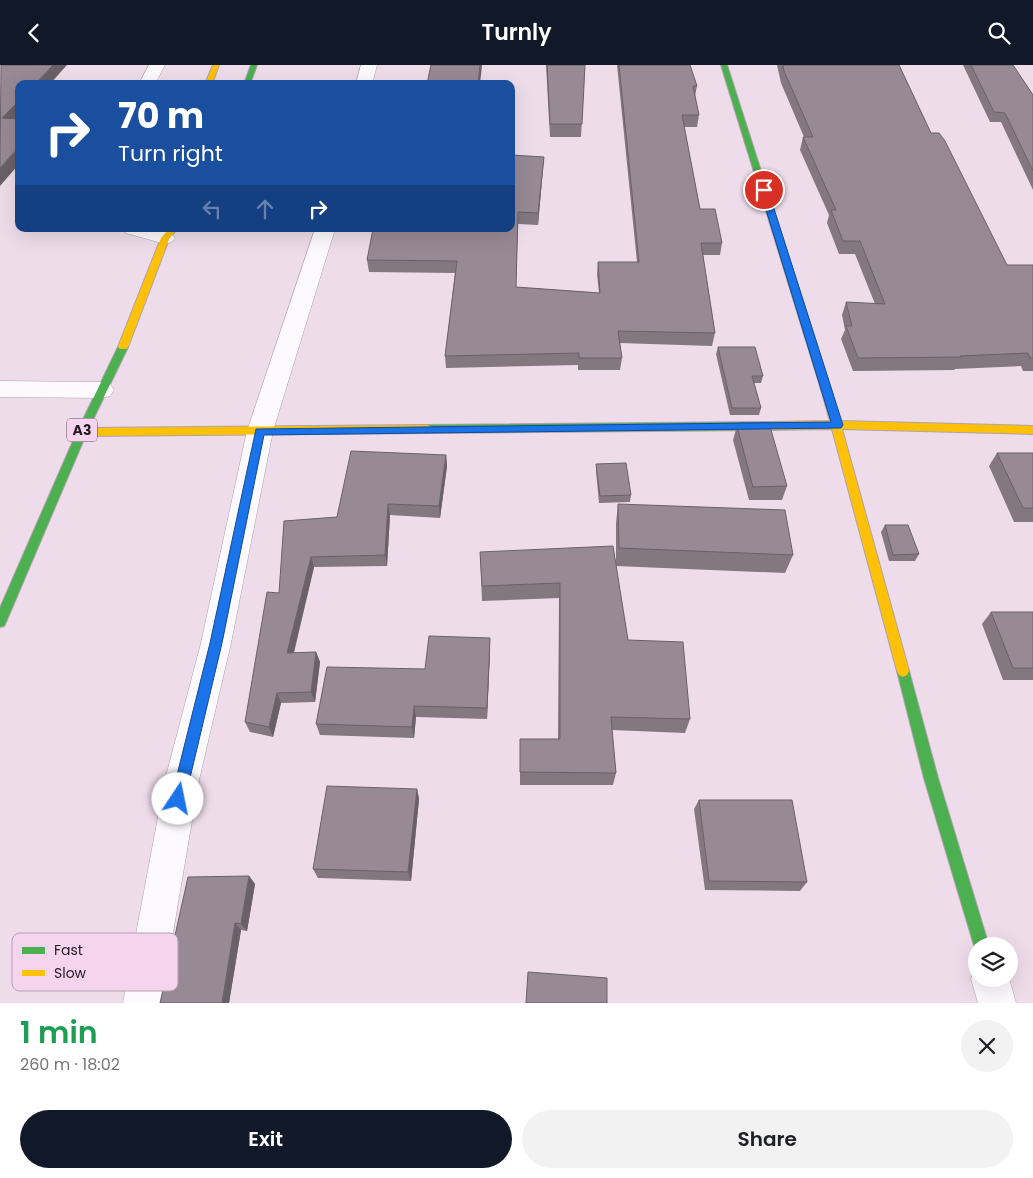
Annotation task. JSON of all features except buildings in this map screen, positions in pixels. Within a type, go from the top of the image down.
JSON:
[{"type":"main road","points":[[210,80],[216,65]]},
{"type":"main road","points":[[248,80],[254,65]]},
{"type":"main road","points":[[724,65],[838,425],[931,778],[978,937]]},
{"type":"main road","name":"A3","points":[[0,622],[82,432],[129,333],[168,232]]},
{"type":"main road","points":[[82,432],[838,425],[1033,430]]},
{"type":"street","points":[[149,80],[156,65]]},
{"type":"street","points":[[365,80],[369,65]]},
{"type":"street","points":[[155,933],[182,780],[216,643],[260,431],[324,232]]},
{"type":"street","points":[[0,389],[102,390]]},
{"type":"street","points":[[992,987],[997,1003]]},
{"type":"traffic: fast","points":[[248,80],[254,65]]},
{"type":"traffic: fast","points":[[724,65],[826,389]]},
{"type":"traffic: fast","points":[[0,622],[82,432],[123,347]]},
{"type":"traffic: fast","points":[[428,429],[770,426]]},
{"type":"traffic: fast","points":[[903,671],[931,778],[978,937]]},
{"type":"traffic: slow","points":[[210,80],[216,65]]},
{"type":"traffic: slow","points":[[123,347],[165,238],[170,232]]},
{"type":"traffic: slow","points":[[826,389],[903,671]]},
{"type":"traffic: slow","points":[[770,426],[837,425],[1033,430]]},
{"type":"traffic: slow","points":[[82,432],[428,429]]},
{"type":"route","points":[[178,799],[216,643],[260,431],[838,425],[764,190]]}]
